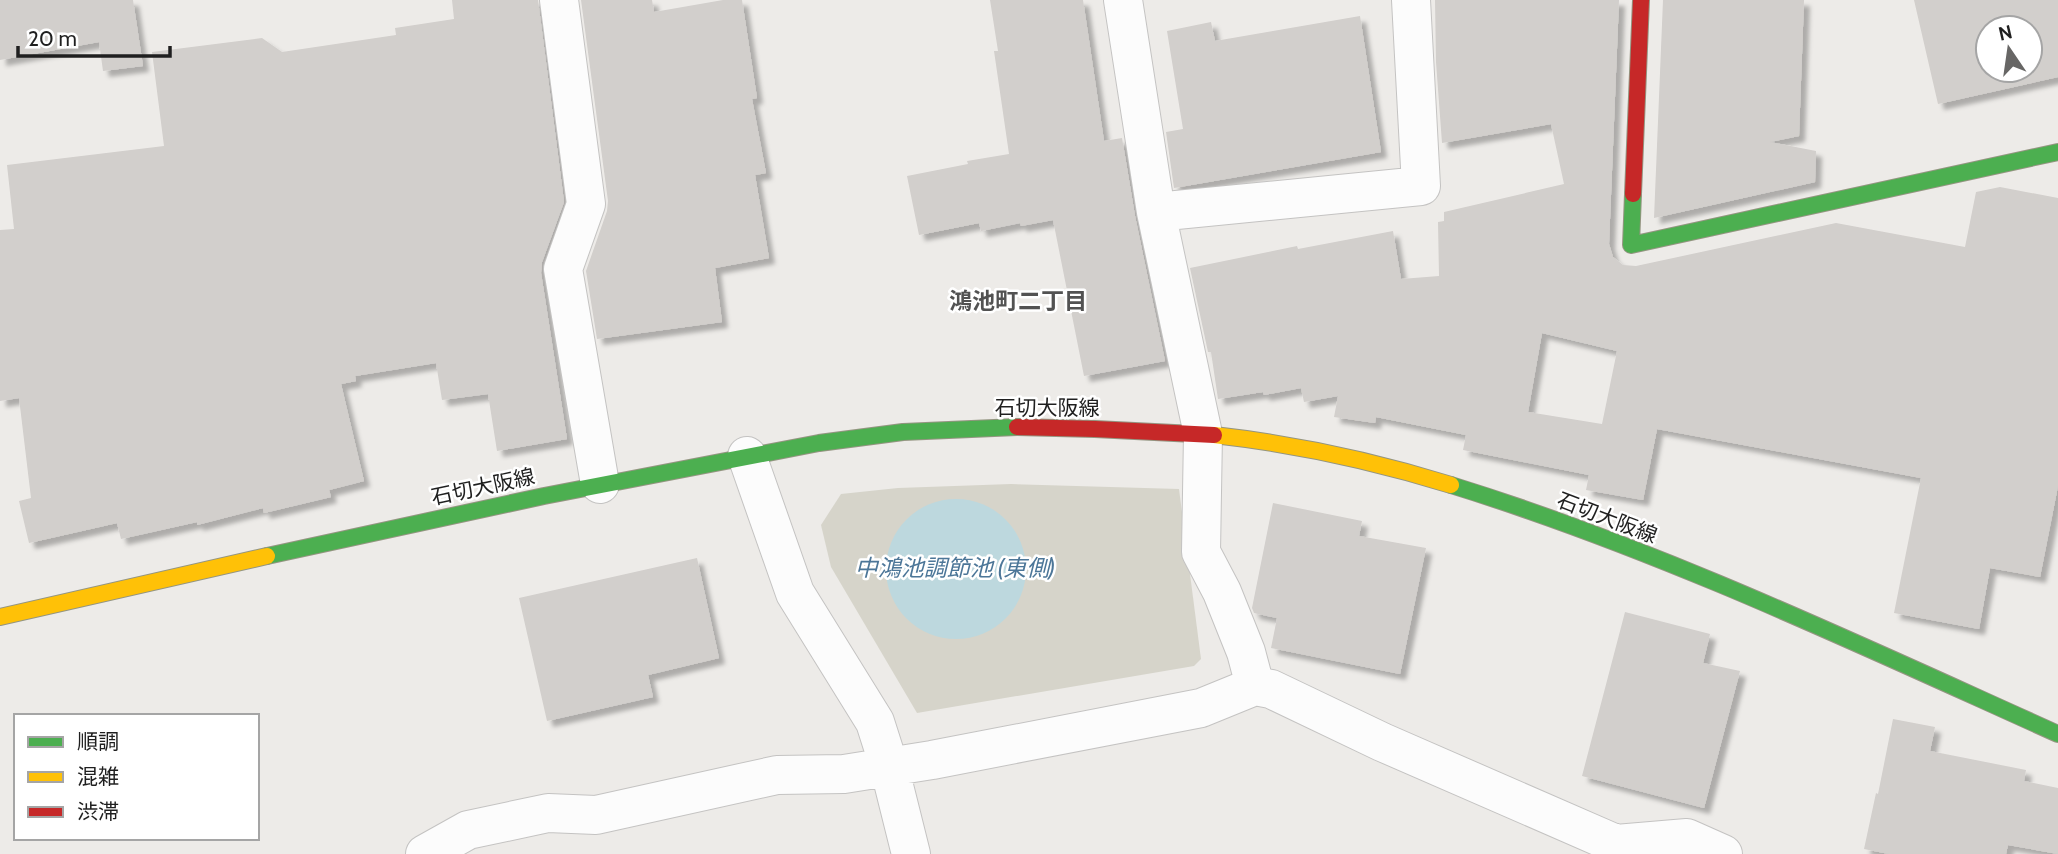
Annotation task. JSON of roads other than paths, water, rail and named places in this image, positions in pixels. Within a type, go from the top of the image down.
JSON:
[{"type":"main road","points":[[1641,0],[1631,245],[2058,152]]},
{"type":"main road","name":"石切大阪線","points":[[0,617],[600,484],[874,435],[1027,428],[1202,434],[1248,439],[1381,465],[1480,492],[1583,529],[1712,582],[2058,734]]},
{"type":"street","points":[[559,0],[586,204],[564,269],[600,484]]},
{"type":"street","points":[[1123,0],[1156,212],[1202,434],[1201,552],[1222,592],[1246,652],[1255,686]]},
{"type":"street","points":[[1156,212],[1421,186],[1411,0]]},
{"type":"street","points":[[747,456],[795,593],[875,722],[911,854]]},
{"type":"street","points":[[425,854],[468,830],[548,813],[596,815],[777,775],[844,774],[932,760],[1201,708],[1255,686],[1271,689],[1382,742],[1616,844],[1687,838],[1723,854]]},
{"type":"water","name":"中鴻池調節池 (東側)","points":[[956,499],[983,504],[1005,520],[1021,542],[1026,569],[1021,596],[1005,618],[983,634],[956,639],[929,634],[907,618],[891,596],[886,569],[891,542],[907,520],[929,504]]},
{"type":"district","name":"鴻池町二丁目","points":[[1018,301]]}]
